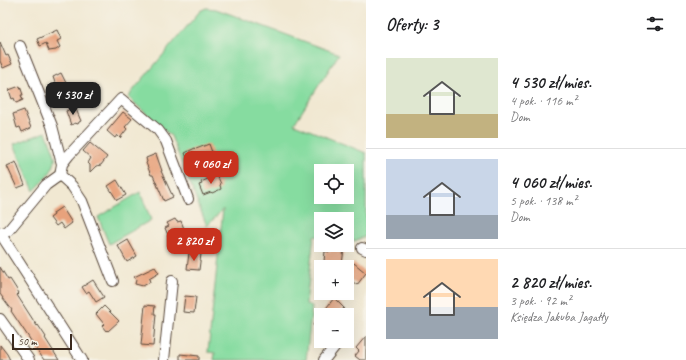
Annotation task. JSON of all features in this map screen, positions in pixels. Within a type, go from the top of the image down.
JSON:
[{"type":"street","points":[[20,46],[52,126],[62,164],[60,175],[46,185],[8,231],[0,234],[82,360]]},
{"type":"street","points":[[62,164],[121,99],[158,130],[166,141],[188,199]]},
{"type":"street","points":[[60,175],[72,186],[82,201],[114,281]]},
{"type":"street","points":[[164,360],[172,281]]},
{"type":"street","points":[[0,319],[4,332],[29,360]]},
{"type":"street","points":[[324,360],[333,348]]},
{"type":"green space","points":[[206,8],[216,9],[339,54],[294,124],[366,153],[366,236],[354,241],[354,212],[314,212],[314,236],[306,304],[312,307],[306,360],[214,360],[215,353],[208,352],[223,209],[207,226],[171,136],[129,98],[131,93],[200,11]]},
{"type":"green space","points":[[46,132],[55,156],[54,166],[34,191],[14,144]]},
{"type":"green space","points":[[140,192],[151,220],[109,244],[98,217]]},
{"type":"building","points":[[57,30],[61,39],[57,41],[60,47],[56,50],[49,51],[46,43],[40,46],[37,39]]},
{"type":"building","points":[[0,42],[6,56],[8,55],[12,64],[3,68],[0,61]]},
{"type":"building","points":[[61,73],[68,87],[65,88],[64,91],[58,91],[53,77]]},
{"type":"building","points":[[20,86],[23,100],[16,103],[14,98],[12,99],[9,90]]},
{"type":"building","points":[[75,107],[81,121],[78,124],[75,123],[71,125],[66,111]]},
{"type":"building","points":[[24,110],[31,128],[22,132],[20,127],[17,128],[13,114]]},
{"type":"building","points":[[123,112],[132,119],[125,127],[127,129],[120,138],[117,135],[115,138],[107,131]]},
{"type":"building","points":[[90,143],[107,157],[101,165],[96,166],[90,172],[90,165],[88,163],[91,158],[83,151]]},
{"type":"building","points":[[209,144],[213,155],[190,165],[185,153]]},
{"type":"building","points":[[156,154],[161,171],[173,197],[164,201],[146,163],[146,158]]},
{"type":"building","points":[[16,162],[25,185],[17,188],[7,166]]},
{"type":"building","points":[[217,175],[221,184],[221,189],[203,195],[199,185],[202,184],[201,182]]},
{"type":"building","points":[[117,180],[126,195],[117,200],[108,186]]},
{"type":"building","points":[[62,207],[72,223],[64,229],[60,223],[56,226],[50,218],[54,215],[53,213]]},
{"type":"building","points":[[175,219],[177,222],[181,221],[186,234],[170,240],[165,228],[169,226],[167,223]]},
{"type":"building","points":[[128,240],[137,256],[127,262],[118,246]]},
{"type":"building","points":[[325,252],[344,252],[343,260],[324,260]]},
{"type":"building","points":[[189,253],[201,254],[199,270],[187,269]]},
{"type":"building","points":[[354,263],[366,273],[357,285],[354,283]]},
{"type":"building","points":[[0,267],[8,280],[10,279],[19,293],[17,295],[46,337],[45,338],[59,360],[44,360],[0,294]]},
{"type":"building","points":[[155,267],[159,273],[149,279],[150,282],[143,286],[135,284],[136,280],[134,277]]},
{"type":"building","points":[[93,280],[104,297],[96,302],[89,291],[86,293],[82,287]]},
{"type":"building","points":[[185,296],[196,297],[194,313],[183,312]]},
{"type":"building","points":[[332,300],[336,300],[344,308],[326,308]]},
{"type":"building","points":[[145,305],[155,306],[154,314],[156,314],[153,346],[141,345]]},
{"type":"building","points":[[104,306],[119,321],[108,331],[106,331],[102,326],[104,324],[96,314]]},
{"type":"building","points":[[366,336],[366,360],[360,360],[355,356],[359,351],[356,348]]},
{"type":"building","points":[[0,345],[7,354],[10,360],[0,360]]},
{"type":"building","points":[[180,354],[199,356],[199,360],[180,360]]}]
